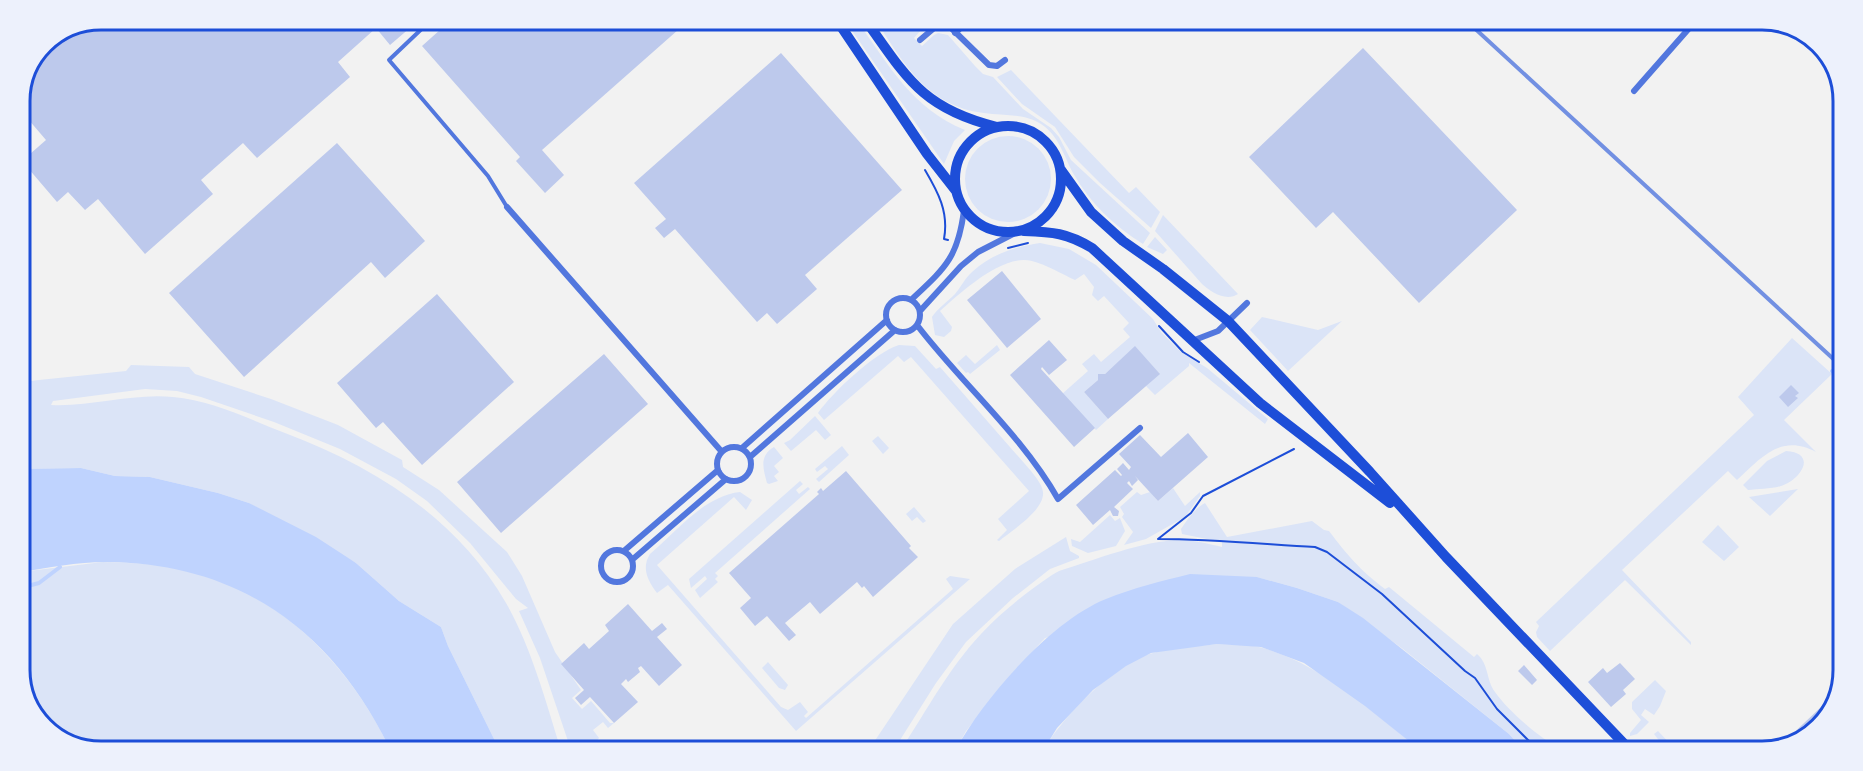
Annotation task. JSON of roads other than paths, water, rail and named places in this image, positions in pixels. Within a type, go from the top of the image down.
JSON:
[{"type":"main road","points":[[843,30],[927,154],[956,191],[964,210],[974,220],[986,228],[1000,232],[1054,232],[1074,238],[1092,248],[1260,403],[1412,520]]},
{"type":"main road","points":[[873,30],[918,90],[945,109],[968,120],[998,127],[1022,128],[1043,139],[1051,148],[1061,170],[1091,212],[1123,241],[1163,269],[1228,321],[1622,741]]},
{"type":"main road","points":[[956,191],[956,167],[961,155],[976,137],[998,127]]},
{"type":"main road","points":[[1019,232],[1041,221],[1054,207],[1062,182],[1061,170]]},
{"type":"street","points":[[920,40],[931,30]]},
{"type":"street","points":[[953,30],[989,66],[997,66],[1005,60]]},
{"type":"street","points":[[955,33],[958,30]]},
{"type":"street","points":[[1634,91],[1688,30]]},
{"type":"street","points":[[507,207],[722,452]]},
{"type":"street","points":[[911,300],[942,271],[953,255],[964,210]]},
{"type":"street","points":[[920,311],[911,300],[901,298],[892,302],[887,310],[887,320],[896,330],[907,332],[917,325],[920,311],[970,259],[978,252],[1019,232]]},
{"type":"street","points":[[1192,341],[1218,331],[1247,303]]},
{"type":"street","points":[[742,448],[887,320]]},
{"type":"street","points":[[917,325],[939,354],[1040,470],[1058,499],[1140,428]]},
{"type":"street","points":[[750,457],[896,330]]},
{"type":"street","points":[[731,447],[742,448],[750,457],[751,467],[747,475],[737,480],[726,479],[718,470],[717,460],[722,452],[731,447]]},
{"type":"street","points":[[625,550],[718,470]]},
{"type":"street","points":[[633,560],[726,479]]},
{"type":"street","points":[[615,549],[625,550],[633,560],[634,568],[630,576],[619,582],[607,580],[600,571],[601,561],[606,552],[615,549]]},
{"type":"lane","points":[[421,30],[389,60],[488,176],[507,207]]},
{"type":"water","points":[[81,468],[115,476],[150,477],[218,493],[249,503],[316,537],[356,563],[399,601],[441,627],[448,646],[495,741],[386,741],[366,705],[339,668],[309,637],[275,611],[238,590],[198,575],[154,565],[106,562],[30,570],[30,469]]},
{"type":"water","points":[[1190,574],[1257,577],[1338,602],[1363,618],[1515,741],[1409,741],[1365,706],[1304,663],[1261,647],[1217,644],[1151,653],[1126,666],[1093,690],[1057,728],[1049,741],[961,741],[1002,684],[1042,642],[1063,624],[1085,610],[1106,599]]},
{"type":"waterway","points":[[30,585],[39,583],[60,567]]},
{"type":"railway","points":[[1477,30],[1833,359]]}]
